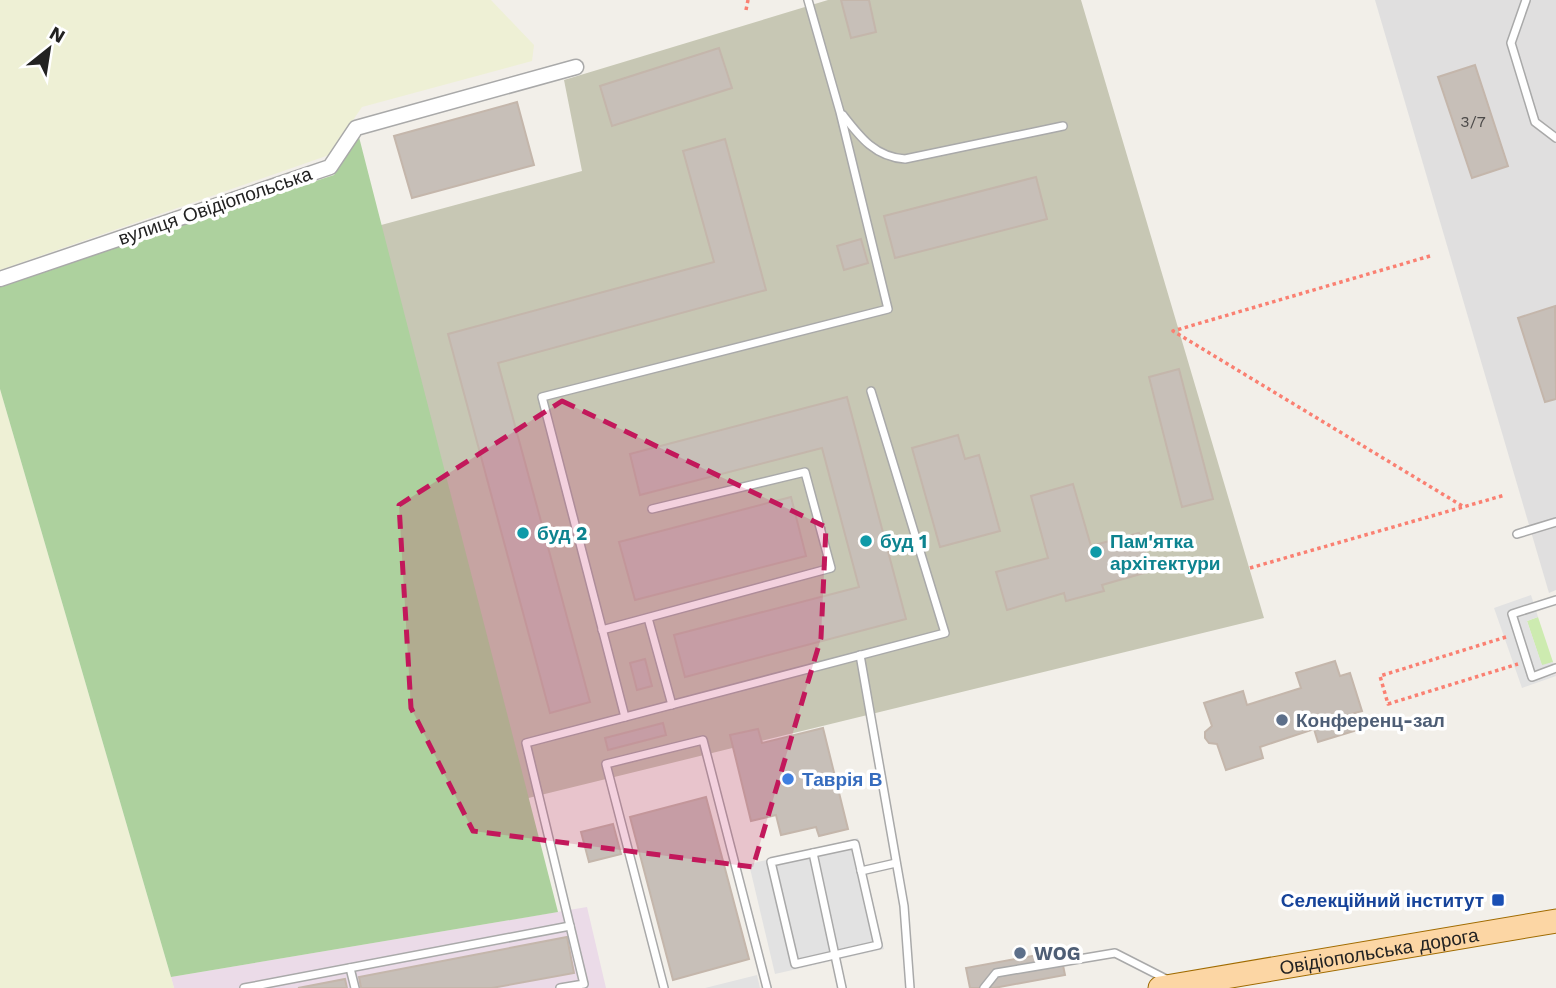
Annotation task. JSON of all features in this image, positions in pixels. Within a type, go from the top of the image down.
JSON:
[{"type":"main road","name":"Овідіопольська дорога","points":[[1169,986],[1556,921]]},
{"type":"street","name":"вулиця Овідіопольська","points":[[0,279],[330,167],[356,128],[576,67]]},
{"type":"lane","points":[[625,717],[541,397],[888,309],[840,112],[808,0]]},
{"type":"lane","points":[[1526,0],[1511,43],[1535,122],[1556,138]]},
{"type":"lane","points":[[840,112],[865,142],[892,158],[905,159],[1063,126]]},
{"type":"lane","points":[[560,988],[584,984],[526,743],[944,633],[871,391]]},
{"type":"lane","points":[[602,630],[831,568],[805,472],[652,509]]},
{"type":"lane","points":[[1517,534],[1556,523]]},
{"type":"lane","points":[[1556,600],[1512,614],[1532,677],[1556,668]]},
{"type":"lane","points":[[648,618],[672,705]]},
{"type":"lane","points":[[860,655],[904,906],[910,988]]},
{"type":"lane","points":[[664,988],[606,764],[703,740],[767,988]]},
{"type":"lane","points":[[855,844],[861,871],[878,945],[794,964],[771,862],[855,844]]},
{"type":"lane","points":[[813,853],[842,988]]},
{"type":"lane","points":[[861,871],[897,863]]},
{"type":"lane","points":[[244,988],[570,926]]},
{"type":"lane","points":[[984,988],[996,974],[1115,953],[1169,986]]},
{"type":"lane","points":[[350,968],[355,988]]},
{"type":"path","points":[[746,10],[748,0]]},
{"type":"path","points":[[1430,256],[1173,331],[1464,507]]},
{"type":"path","points":[[1250,568],[1505,495]]},
{"type":"path","points":[[1518,634],[1380,676],[1388,704],[1527,661]]},
{"type":"highlighted area","points":[[562,401],[826,527],[821,638],[753,867],[473,831],[411,708],[399,505]]},
{"type":"shaded area","points":[[0,0],[491,0],[534,45],[532,61],[362,107],[329,155],[0,270]]},
{"type":"shaded area","points":[[828,0],[1081,0],[1264,618],[508,803],[359,231],[582,171],[564,80]]},
{"type":"shaded area","points":[[1375,0],[1556,0],[1556,590],[1549,593]]},
{"type":"shaded area","points":[[0,389],[171,977],[174,988],[0,988]]},
{"type":"shaded area","points":[[1531,595],[1538,617],[1527,621],[1542,665],[1553,662],[1556,676],[1522,688],[1494,608]]},
{"type":"shaded area","points":[[858,838],[884,949],[775,974],[749,864]]},
{"type":"shaded area","points":[[587,907],[606,988],[174,988],[171,977]]},
{"type":"shaded area","points":[[757,975],[760,988],[705,988]]},
{"type":"green space","points":[[359,137],[558,912],[171,977],[0,389],[0,285],[334,175]]},
{"type":"green space","points":[[1538,617],[1553,662],[1542,666],[1527,621]]},
{"type":"building","points":[[841,0],[869,0],[876,32],[851,38]]},
{"type":"building","points":[[719,48],[732,88],[612,126],[600,86]]},
{"type":"building","points":[[1475,65],[1508,166],[1472,178],[1438,77]]},
{"type":"building","points":[[517,102],[534,165],[412,198],[394,136]]},
{"type":"building","name":"буд 2","points":[[725,139],[766,290],[498,363],[590,702],[550,713],[448,334],[714,262],[683,151]]},
{"type":"building","points":[[1036,177],[1047,219],[895,258],[884,216]]},
{"type":"building","points":[[861,239],[868,263],[844,270],[837,246]]},
{"type":"building","points":[[1555,306],[1556,399],[1545,402],[1518,318]]},
{"type":"building","points":[[1179,369],[1213,499],[1182,507],[1149,377]]},
{"type":"building","name":"буд 1","points":[[847,397],[906,619],[685,677],[674,635],[859,587],[822,448],[640,495],[630,454]]},
{"type":"building","points":[[958,435],[965,459],[979,455],[1000,531],[940,547],[912,448]]},
{"type":"building","name":"Пам'ятка архітектури","points":[[1073,484],[1091,546],[1139,533],[1151,571],[1102,585],[1104,591],[1066,601],[1064,593],[1007,610],[996,572],[1048,558],[1031,496]]},
{"type":"building","points":[[791,497],[806,556],[635,600],[619,542]]},
{"type":"building","points":[[645,659],[652,686],[637,690],[630,663]]},
{"type":"building","name":"Конференц-зал","points":[[1335,661],[1340,676],[1350,673],[1362,711],[1351,714],[1357,730],[1318,742],[1314,729],[1260,747],[1263,758],[1226,770],[1217,744],[1209,743],[1205,738],[1205,732],[1212,726],[1204,703],[1243,691],[1247,705],[1301,688],[1296,673]]},
{"type":"building","points":[[663,723],[666,735],[608,750],[605,738]]},
{"type":"building","name":"Таврія В","points":[[823,728],[848,829],[819,836],[816,827],[781,835],[776,815],[751,821],[730,735],[758,729],[762,743]]},
{"type":"building","points":[[706,797],[749,959],[673,980],[630,817]]},
{"type":"building","points":[[613,824],[621,854],[589,862],[581,832]]},
{"type":"building","points":[[567,937],[574,973],[492,988],[361,988],[359,977]]},
{"type":"building","points":[[1060,951],[1065,975],[994,988],[970,988],[966,968]]},
{"type":"building","points":[[345,979],[347,988],[298,988]]},
{"type":"place","name":"буд 2","points":[[523,533]]},
{"type":"place","name":"буд 1","points":[[866,541]]},
{"type":"place","name":"Пам'ятка архітектури","points":[[1096,552]]},
{"type":"place","name":"Конференц-зал","points":[[1282,720]]},
{"type":"place","name":"Таврія В","points":[[788,779]]},
{"type":"place","name":"Селекційний інститут","points":[[1498,900]]},
{"type":"place","name":"WOG","points":[[1020,953]]}]
